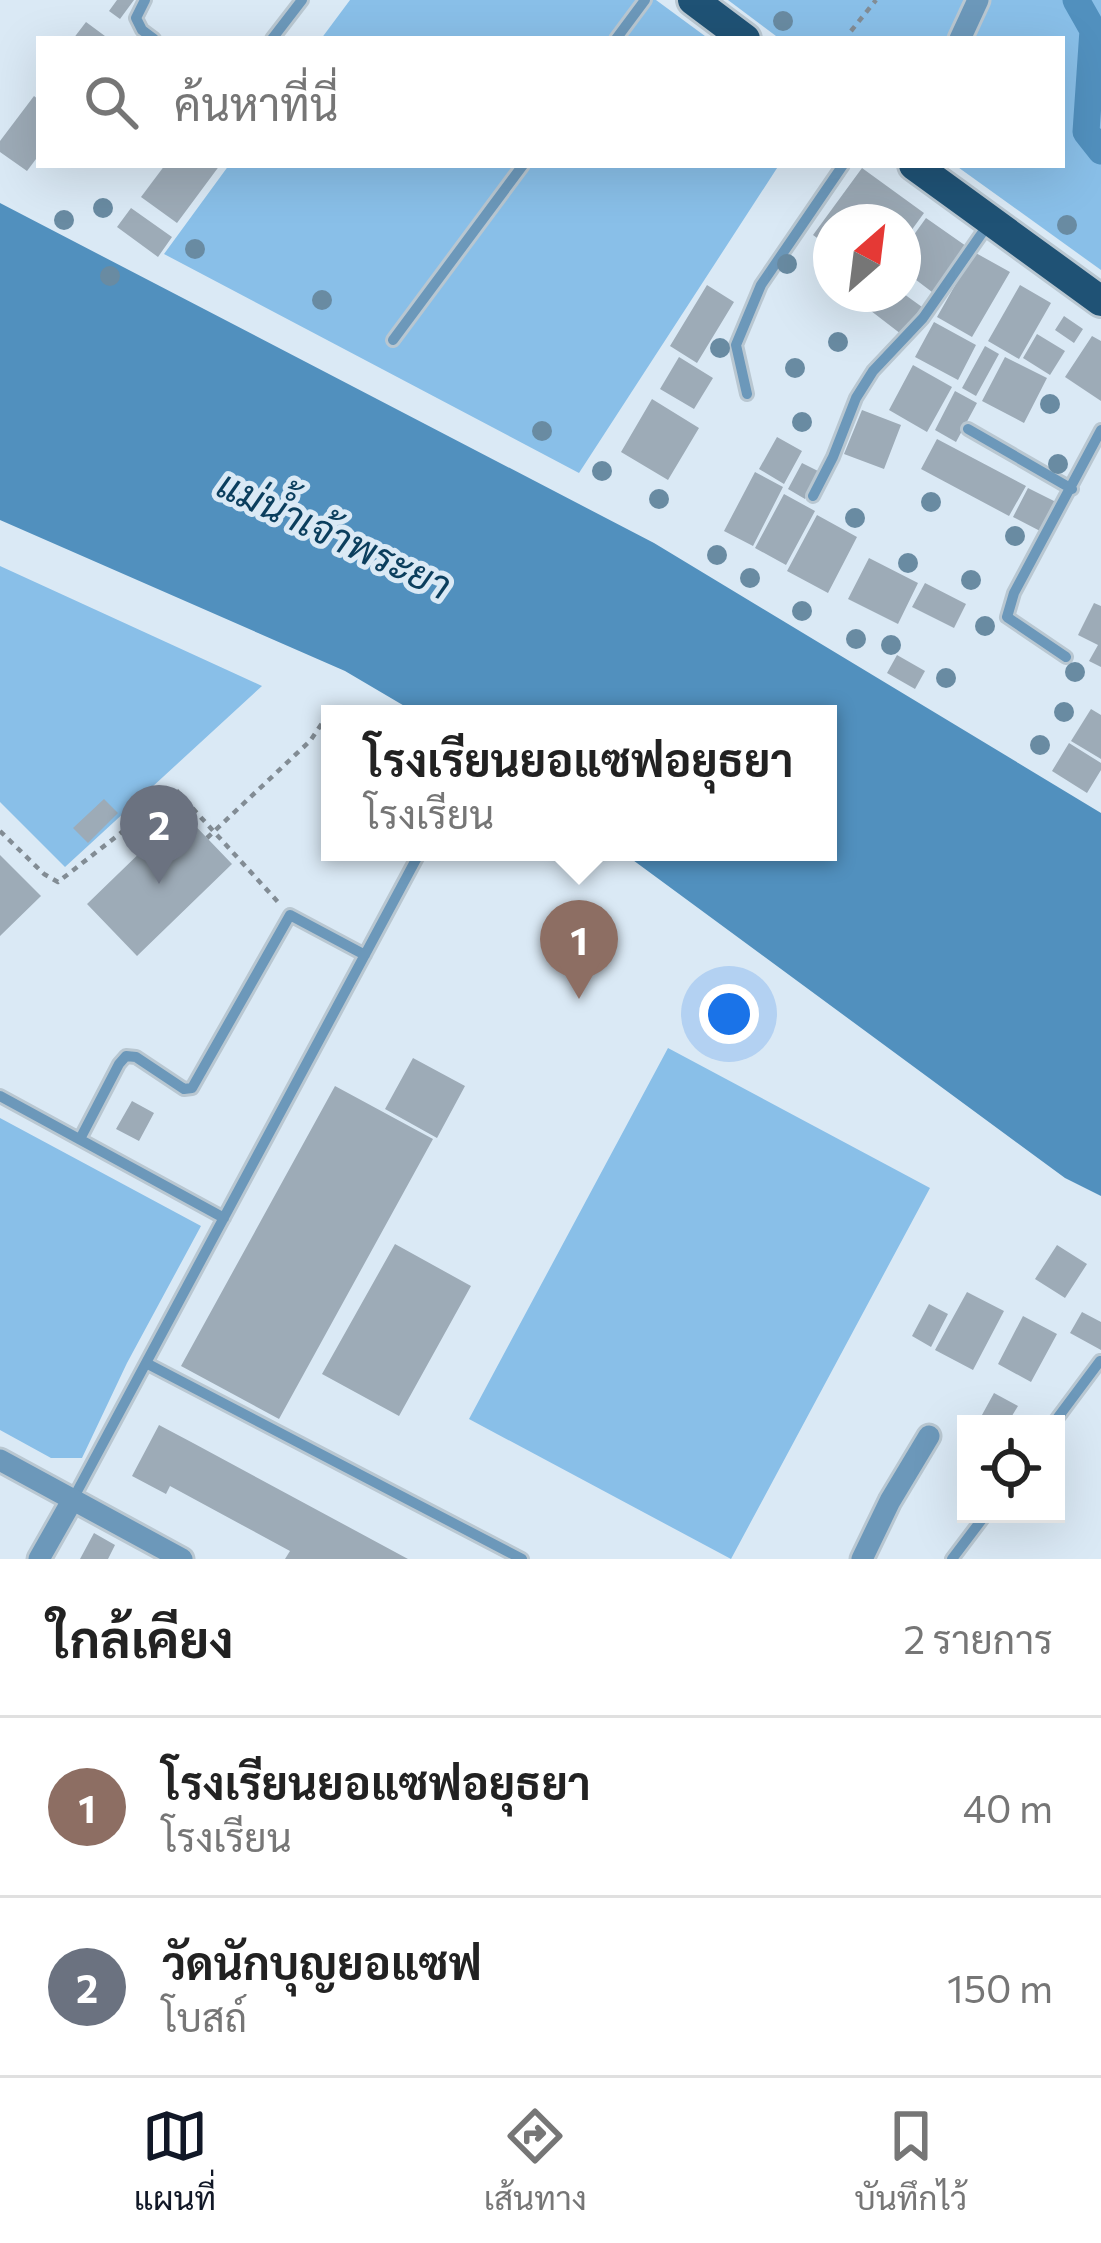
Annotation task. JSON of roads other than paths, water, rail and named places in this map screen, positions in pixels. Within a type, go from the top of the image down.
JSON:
[{"type":"main road","points":[[693,0],[741,36]]},
{"type":"main road","points":[[918,168],[1101,301]]},
{"type":"street","points":[[961,36],[978,0]]},
{"type":"street","points":[[862,1559],[929,1436]]},
{"type":"street","points":[[0,1460],[182,1559]]},
{"type":"street","points":[[39,1559],[73,1499]]},
{"type":"lane","points":[[145,0],[136,18],[150,36]]},
{"type":"lane","points":[[274,36],[302,0]]},
{"type":"lane","points":[[618,36],[645,0]]},
{"type":"lane","points":[[393,340],[521,168]]},
{"type":"lane","points":[[747,394],[736,345],[761,285],[841,168]]},
{"type":"lane","points":[[813,496],[856,398],[873,371],[923,318],[990,220]]},
{"type":"lane","points":[[968,429],[1072,489]]},
{"type":"lane","points":[[1066,657],[1007,617],[1013,593],[1101,430]]},
{"type":"lane","points":[[73,1499],[415,861]]},
{"type":"lane","points":[[80,1139],[126,1056],[136,1057],[184,1089],[192,1088],[290,915],[365,955]]},
{"type":"lane","points":[[0,1096],[224,1218]]},
{"type":"lane","points":[[1060,1415],[1100,1361]]},
{"type":"lane","points":[[146,1363],[522,1559]]},
{"type":"lane","points":[[952,1559],[979,1523]]},
{"type":"water","name":"แม่น้ำเจ้าพระยา","points":[[0,203],[654,543],[1101,813],[1101,1196],[1065,1178],[634,861],[837,861],[837,705],[403,705],[345,671],[0,520]]},
{"type":"waterway","points":[[1076,0],[1093,30],[1086,132],[1101,151]]},
{"type":"place","name":"วัดนักบุญยอแซฟ","points":[[159,884]]},
{"type":"place","name":"โรงเรียนยอแซฟอยุธยา","points":[[579,999]]}]
